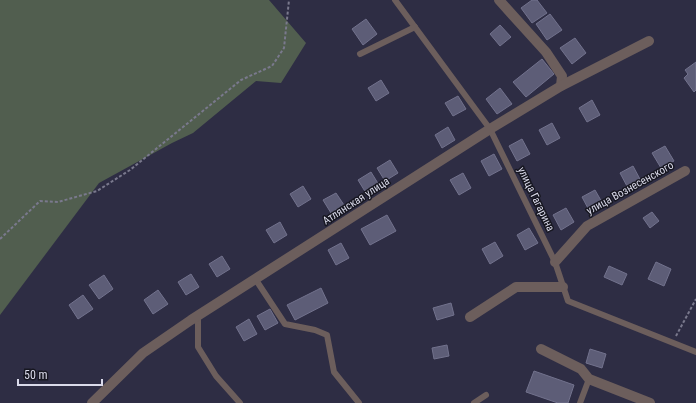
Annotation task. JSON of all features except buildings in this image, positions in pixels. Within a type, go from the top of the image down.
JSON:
[{"type":"street","points":[[499,0],[546,52],[562,76],[561,86]]},
{"type":"street","name":"Атлянская улица","points":[[92,403],[142,353],[198,315],[256,280],[490,129],[561,86],[649,40]]},
{"type":"street","name":"улица Вознесенского","points":[[555,262],[587,226],[685,171]]},
{"type":"street","points":[[470,317],[516,287],[563,287]]},
{"type":"street","points":[[541,349],[581,369],[589,379],[650,403]]},
{"type":"lane","name":"улица Гагарина","points":[[395,0],[490,129],[555,262],[568,300],[696,352]]},
{"type":"lane","points":[[360,54],[415,27]]},
{"type":"lane","points":[[256,280],[285,324],[315,330],[327,335],[334,372],[359,403]]},
{"type":"lane","points":[[198,315],[198,347],[216,376],[240,403]]},
{"type":"lane","points":[[580,403],[589,379]]},
{"type":"lane","points":[[474,403],[486,396]]},
{"type":"path","points":[[0,239],[40,201],[58,202],[97,191],[130,170],[241,80],[272,66],[284,48],[289,0]]},
{"type":"path","points":[[672,342],[696,299]]},
{"type":"green space","points":[[0,0],[269,0],[306,43],[281,83],[256,81],[193,133],[99,183],[0,315]]}]
